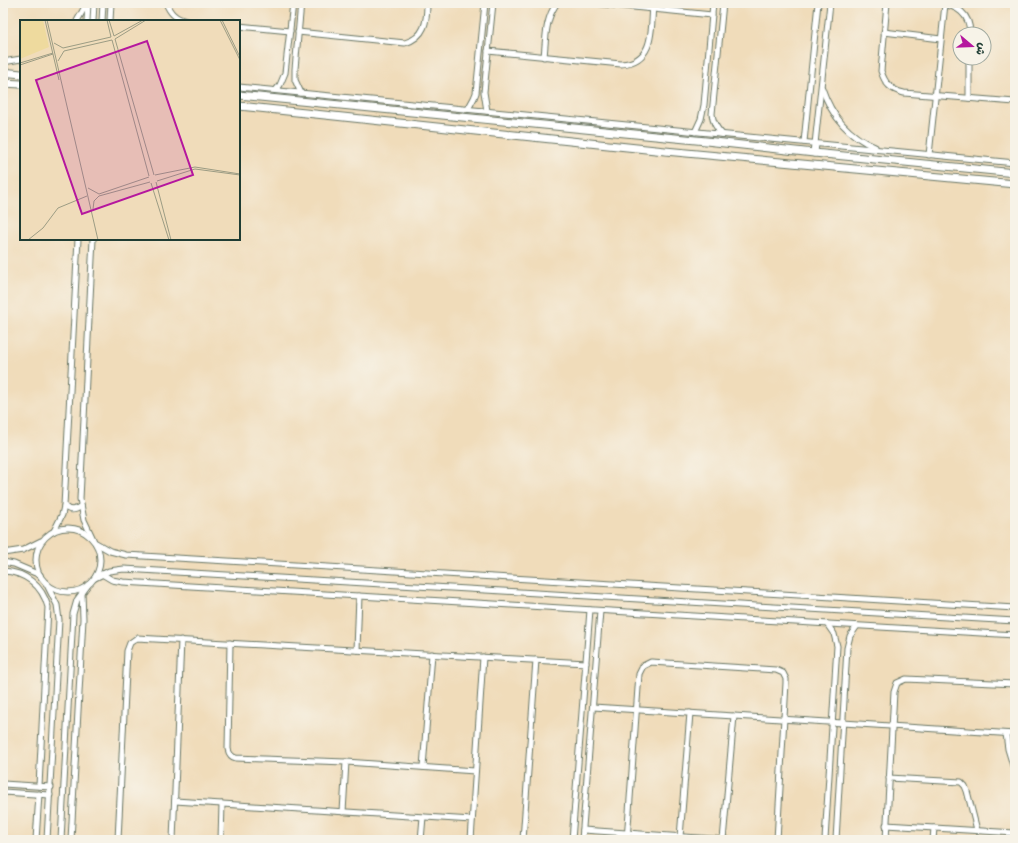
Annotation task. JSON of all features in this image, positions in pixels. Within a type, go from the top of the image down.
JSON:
[{"type":"main road","points":[[3,72],[20,74]]},
{"type":"main road","points":[[5,83],[20,84]]},
{"type":"main road","points":[[240,96],[706,141],[1015,173]]},
{"type":"main road","points":[[240,106],[673,151],[1015,184]]},
{"type":"main road","points":[[706,133],[706,141]]},
{"type":"main road","points":[[814,153],[815,144]]},
{"type":"street","points":[[78,20],[87,3]]},
{"type":"street","points":[[87,3],[87,20]]},
{"type":"street","points":[[93,20],[94,3]]},
{"type":"street","points":[[102,20],[103,3]]},
{"type":"street","points":[[110,20],[111,3]]},
{"type":"street","points":[[166,3],[171,13],[182,20]]},
{"type":"street","points":[[276,90],[283,80],[286,68],[293,3]]},
{"type":"street","points":[[301,93],[295,80],[294,69],[302,3]]},
{"type":"street","points":[[298,32],[405,43],[413,41],[423,29],[427,15],[427,3]]},
{"type":"street","points":[[468,109],[476,93],[485,3]]},
{"type":"street","points":[[487,111],[484,92],[493,3]]},
{"type":"street","points":[[544,57],[547,24],[557,3]]},
{"type":"street","points":[[594,3],[653,6],[712,15]]},
{"type":"street","points":[[694,132],[701,119],[704,105],[713,3]]},
{"type":"street","points":[[722,3],[712,114],[713,122],[722,134]]},
{"type":"street","points":[[804,142],[818,3]]},
{"type":"street","points":[[815,144],[830,3]]},
{"type":"street","points":[[887,3],[881,71],[889,86],[896,91],[904,93],[1015,102]]},
{"type":"street","points":[[939,3],[959,9],[964,14],[969,26]]},
{"type":"street","points":[[929,155],[945,4]]},
{"type":"street","points":[[488,51],[630,64],[638,60],[648,47],[653,6]]},
{"type":"street","points":[[240,26],[290,31]]},
{"type":"street","points":[[884,32],[941,39]]},
{"type":"street","points":[[3,62],[20,59]]},
{"type":"street","points":[[3,62],[20,64]]},
{"type":"street","points":[[969,66],[969,98]]},
{"type":"street","points":[[286,68],[294,69]]},
{"type":"street","points":[[5,83],[20,88]]},
{"type":"street","points":[[240,86],[815,144],[1014,162]]},
{"type":"street","points":[[822,86],[830,107],[843,126],[861,140],[881,149]]},
{"type":"street","points":[[807,110],[812,114],[818,112]]},
{"type":"street","points":[[54,531],[64,506],[78,240]]},
{"type":"street","points":[[93,240],[80,499],[84,520],[99,549],[100,561],[95,578]]},
{"type":"street","points":[[64,506],[68,509],[74,510],[81,506]]},
{"type":"street","points":[[3,553],[23,550],[42,540],[54,531],[66,527],[72,527],[83,531],[94,541],[110,551],[126,555],[1015,608]]},
{"type":"street","points":[[42,540],[36,561],[40,575],[46,583],[57,605],[59,620],[47,840]]},
{"type":"street","points":[[3,562],[14,564],[40,575]]},
{"type":"street","points":[[61,840],[72,621],[75,606],[82,593],[95,578],[102,574],[116,570],[124,569],[1015,621]]},
{"type":"street","points":[[3,571],[16,572],[31,580],[42,592],[48,607],[39,786]]},
{"type":"street","points":[[102,574],[112,580],[123,582],[1015,635]]},
{"type":"street","points":[[46,583],[63,592],[76,591],[88,585]]},
{"type":"street","points":[[70,840],[82,623],[82,593]]},
{"type":"street","points":[[357,650],[359,596]]},
{"type":"street","points":[[572,840],[590,610]]},
{"type":"street","points":[[582,840],[600,610]]},
{"type":"street","points":[[825,840],[837,646],[834,634],[827,624]]},
{"type":"street","points":[[836,840],[847,648],[850,636],[857,626]]},
{"type":"street","points":[[118,840],[128,648],[130,643],[137,638],[586,663]]},
{"type":"street","points":[[173,840],[182,640]]},
{"type":"street","points":[[230,643],[228,749],[231,755],[236,758],[346,762],[475,771]]},
{"type":"street","points":[[423,767],[432,654]]},
{"type":"street","points":[[470,840],[483,657]]},
{"type":"street","points":[[523,840],[536,660]]},
{"type":"street","points":[[627,840],[639,674],[643,666],[648,663],[773,670],[783,673],[786,680],[785,719],[777,840]]},
{"type":"street","points":[[886,840],[894,689],[897,683],[903,679],[1015,684]]},
{"type":"street","points":[[593,707],[1015,734]]},
{"type":"street","points":[[680,837],[690,713]]},
{"type":"street","points":[[723,840],[734,716]]},
{"type":"street","points":[[1006,734],[1008,749],[1015,772]]},
{"type":"street","points":[[343,812],[346,762]]},
{"type":"street","points":[[889,778],[956,781],[963,784],[968,791],[977,830]]},
{"type":"street","points":[[3,784],[51,787]]},
{"type":"street","points":[[3,792],[50,795]]},
{"type":"street","points":[[36,840],[39,794]]},
{"type":"street","points":[[175,801],[472,820]]},
{"type":"street","points":[[221,840],[222,804]]},
{"type":"street","points":[[421,840],[422,816]]},
{"type":"street","points":[[886,825],[1015,833]]},
{"type":"street","points":[[933,840],[934,828]]},
{"type":"street","points":[[583,830],[728,840]]}]
